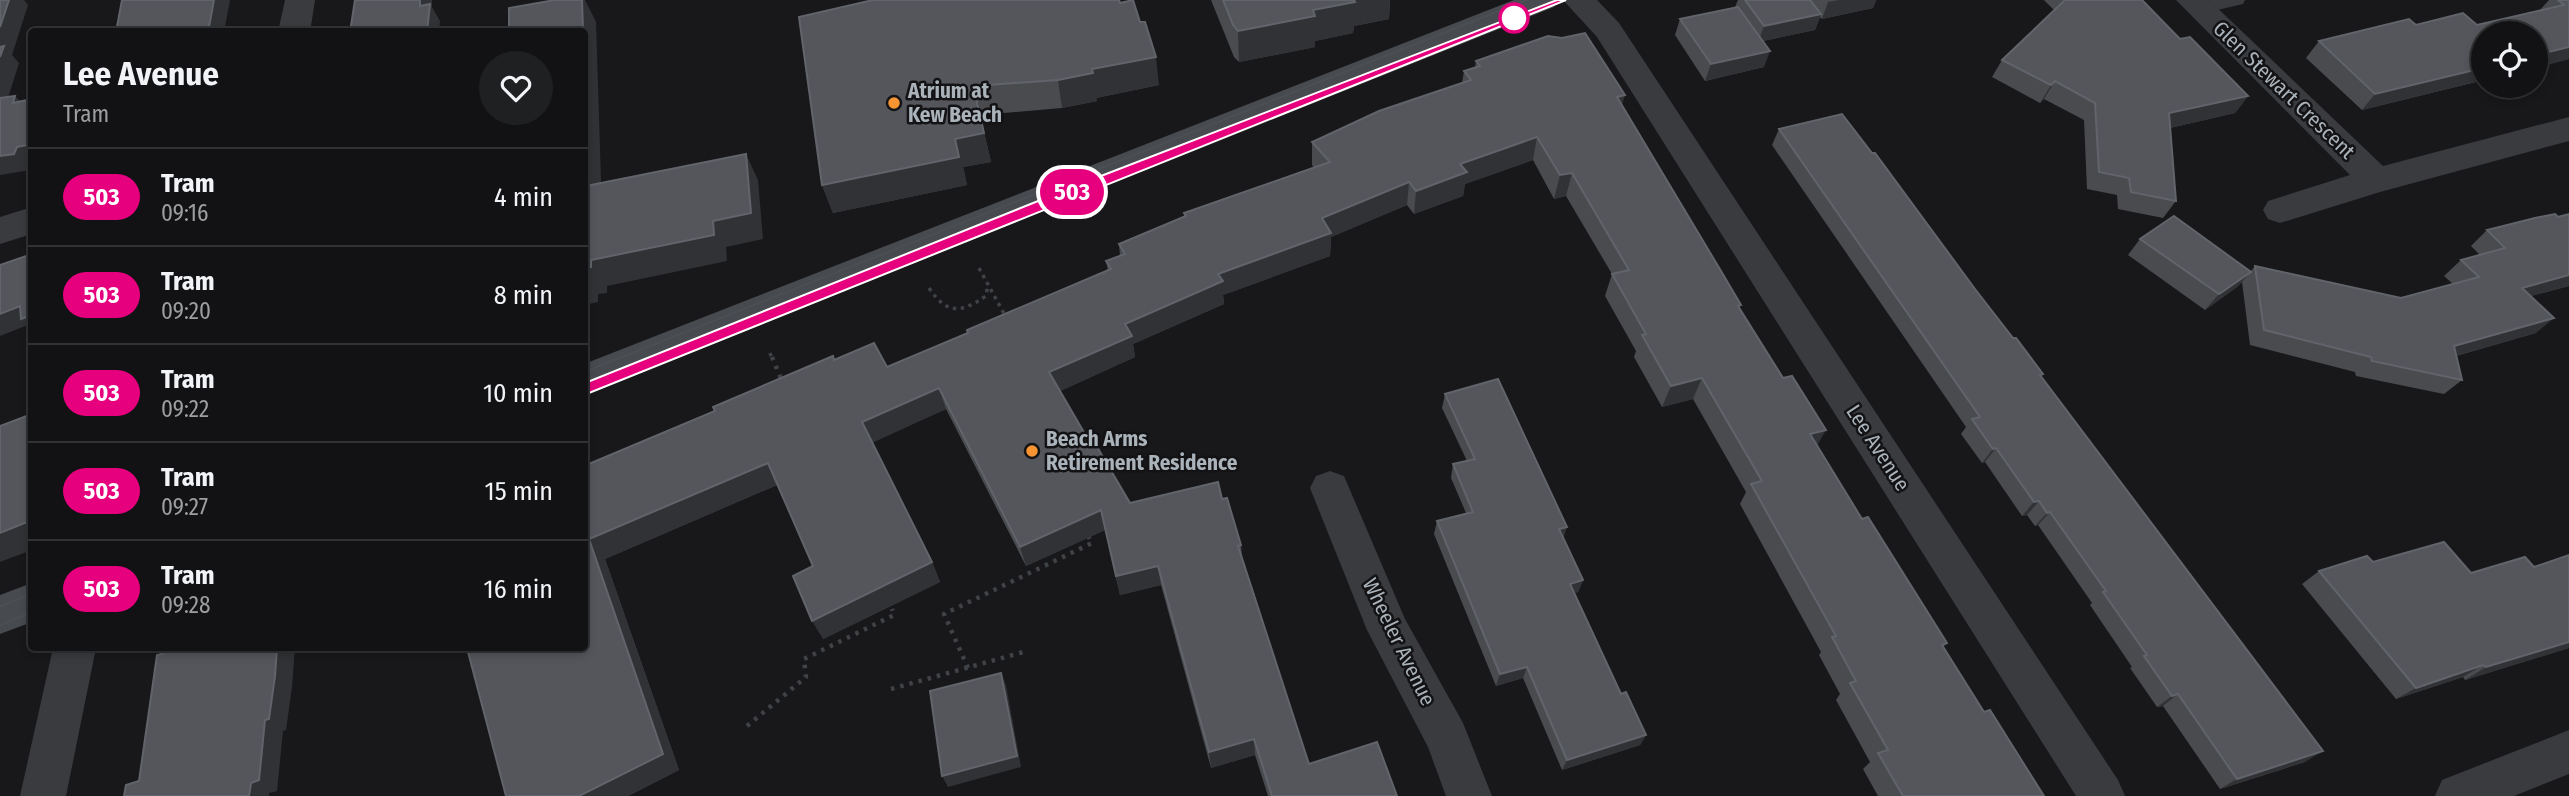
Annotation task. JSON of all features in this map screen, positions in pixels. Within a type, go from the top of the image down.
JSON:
[{"type":"main road","points":[[588,378],[1543,0]]},
{"type":"main road","points":[[0,615],[28,604]]},
{"type":"street","points":[[295,28],[300,0]]},
{"type":"street","name":"Lee Avenue","points":[[1578,0],[1608,30],[2102,796]]},
{"type":"street","name":"Glen Stewart Crescent","points":[[2196,4],[2376,180]]},
{"type":"street","name":"Glen Stewart Crescent","points":[[2280,210],[2376,180],[2569,129]]},
{"type":"street","points":[[0,231],[28,221]]},
{"type":"street","name":"Wheeler Avenue","points":[[1330,488],[1388,630],[1447,738],[1469,796]]},
{"type":"street","points":[[43,796],[73,651]]},
{"type":"street","points":[[2458,796],[2569,752]]},
{"type":"lane","points":[[2196,4],[2237,0]]},
{"type":"path","points":[[979,268],[1011,326]]},
{"type":"path","points":[[929,288],[937,302],[949,309],[971,307],[986,296],[988,284]]},
{"type":"path","points":[[770,353],[786,391]]},
{"type":"path","points":[[968,668],[944,614],[1092,543],[1082,524]]},
{"type":"path","points":[[747,726],[806,677],[804,659],[894,615],[892,609]]},
{"type":"path","points":[[891,689],[1027,651]]},
{"type":"building","points":[[0,0],[9,0],[0,27]]},
{"type":"building","points":[[122,0],[214,0],[209,28],[117,28]]},
{"type":"building","points":[[355,0],[420,0],[420,6],[430,4],[427,28],[351,28]]},
{"type":"building","points":[[555,0],[582,0],[583,28],[509,28],[509,8]]},
{"type":"building","points":[[873,0],[1119,0],[1120,3],[1133,0],[1140,22],[1145,22],[1156,57],[1092,69],[1093,73],[1058,80],[973,86],[984,133],[955,139],[959,157],[822,185],[799,17]]},
{"type":"building","points":[[1223,0],[1355,2],[1313,10],[1315,16],[1238,31]]},
{"type":"building","points":[[1745,0],[1810,0],[1821,14],[1764,26]]},
{"type":"building","points":[[2065,0],[2142,0],[2180,39],[2190,37],[2248,96],[2169,113],[2176,201],[2131,192],[2129,178],[2099,172],[2095,103],[2055,81],[2051,85],[2002,60]]},
{"type":"building","points":[[2558,0],[2569,0],[2569,47],[2548,52],[2548,21],[2494,21],[2564,5]]},
{"type":"building","points":[[1738,7],[1770,51],[1711,64],[1680,19]]},
{"type":"building","points":[[2463,13],[2472,21],[2471,71],[2375,94],[2319,41],[2409,19],[2416,25]]},
{"type":"building","points":[[1585,33],[1625,95],[1617,97],[1741,305],[1738,306],[1783,378],[1792,376],[1826,430],[1810,434],[1862,519],[1868,517],[1947,643],[1942,645],[1984,712],[1990,710],[2044,796],[1903,796],[1878,753],[1888,750],[1850,683],[1856,681],[1832,637],[1836,636],[1751,484],[1762,481],[1702,378],[1671,386],[1642,335],[1646,334],[1612,274],[1629,270],[1572,173],[1560,175],[1537,137],[1460,164],[1467,172],[1416,191],[1409,182],[1322,218],[1331,233],[1218,274],[1223,281],[1125,324],[1132,336],[1049,372],[1089,441],[1093,440],[1130,503],[1218,482],[1222,499],[1227,498],[1241,545],[1238,546],[1309,764],[1377,742],[1397,796],[1272,796],[1254,739],[1209,752],[1158,566],[1116,576],[1101,510],[1020,547],[939,388],[862,422],[932,562],[812,621],[793,576],[813,566],[768,463],[589,539],[663,754],[579,796],[506,796],[468,651],[588,651],[588,464],[715,411],[713,407],[833,356],[834,360],[874,343],[887,367],[968,333],[967,330],[1111,269],[1106,261],[1125,254],[1119,244],[1186,216],[1184,213],[1330,162],[1312,142],[1379,111],[1471,80],[1464,71],[1480,66],[1476,61],[1548,36],[1562,38]]},
{"type":"building","points":[[15,96],[13,103],[28,100],[28,145],[17,147],[14,154],[0,156],[0,98]]},
{"type":"building","points":[[1842,114],[1872,153],[1875,153],[2013,338],[2016,338],[2043,374],[2040,375],[2323,751],[2237,779],[2178,694],[2172,696],[2103,592],[2106,591],[2050,512],[2047,513],[2039,501],[2034,502],[1972,419],[1980,417],[1779,129]]},
{"type":"building","points":[[746,154],[751,213],[713,221],[714,235],[591,260],[591,267],[588,267],[588,186]]},
{"type":"building","points":[[2555,214],[2558,217],[2569,214],[2569,275],[2522,288],[2554,318],[2454,346],[2462,380],[2372,361],[2371,357],[2264,330],[2255,266],[2401,298],[2479,277],[2461,260],[2505,248],[2487,230]]},
{"type":"building","points":[[2174,216],[2251,272],[2219,294],[2140,239]]},
{"type":"building","points":[[28,255],[28,316],[21,319],[20,306],[0,314],[0,265]]},
{"type":"building","points":[[1498,379],[1567,527],[1559,529],[1583,580],[1570,584],[1621,694],[1626,692],[1646,735],[1567,760],[1527,667],[1500,674],[1437,521],[1473,512],[1453,464],[1475,459],[1445,394]]},
{"type":"building","points":[[28,416],[28,522],[0,533],[0,426]]},
{"type":"building","points":[[2444,542],[2471,573],[2525,557],[2534,567],[2569,555],[2569,642],[2486,667],[2483,665],[2416,688],[2319,571],[2367,556],[2373,562]]},
{"type":"building","points":[[162,651],[277,651],[269,719],[265,720],[259,780],[251,783],[249,796],[124,796],[126,785],[139,781],[157,655],[162,654]]},
{"type":"building","points":[[1001,673],[1017,756],[942,776],[930,691]]},
{"type":"tram line","points":[[588,370],[1527,0]]},
{"type":"tram line","name":"503","points":[[588,387],[1560,0]]},
{"type":"tram line","points":[[588,387],[1093,184],[1561,0]]},
{"type":"tram line","points":[[0,606],[28,596]]},
{"type":"tram line","points":[[0,625],[28,614]]},
{"type":"place","name":"Atrium at Kew Beach","points":[[894,103]]},
{"type":"place","name":"Beach Arms Retirement Residence","points":[[1032,451]]}]
